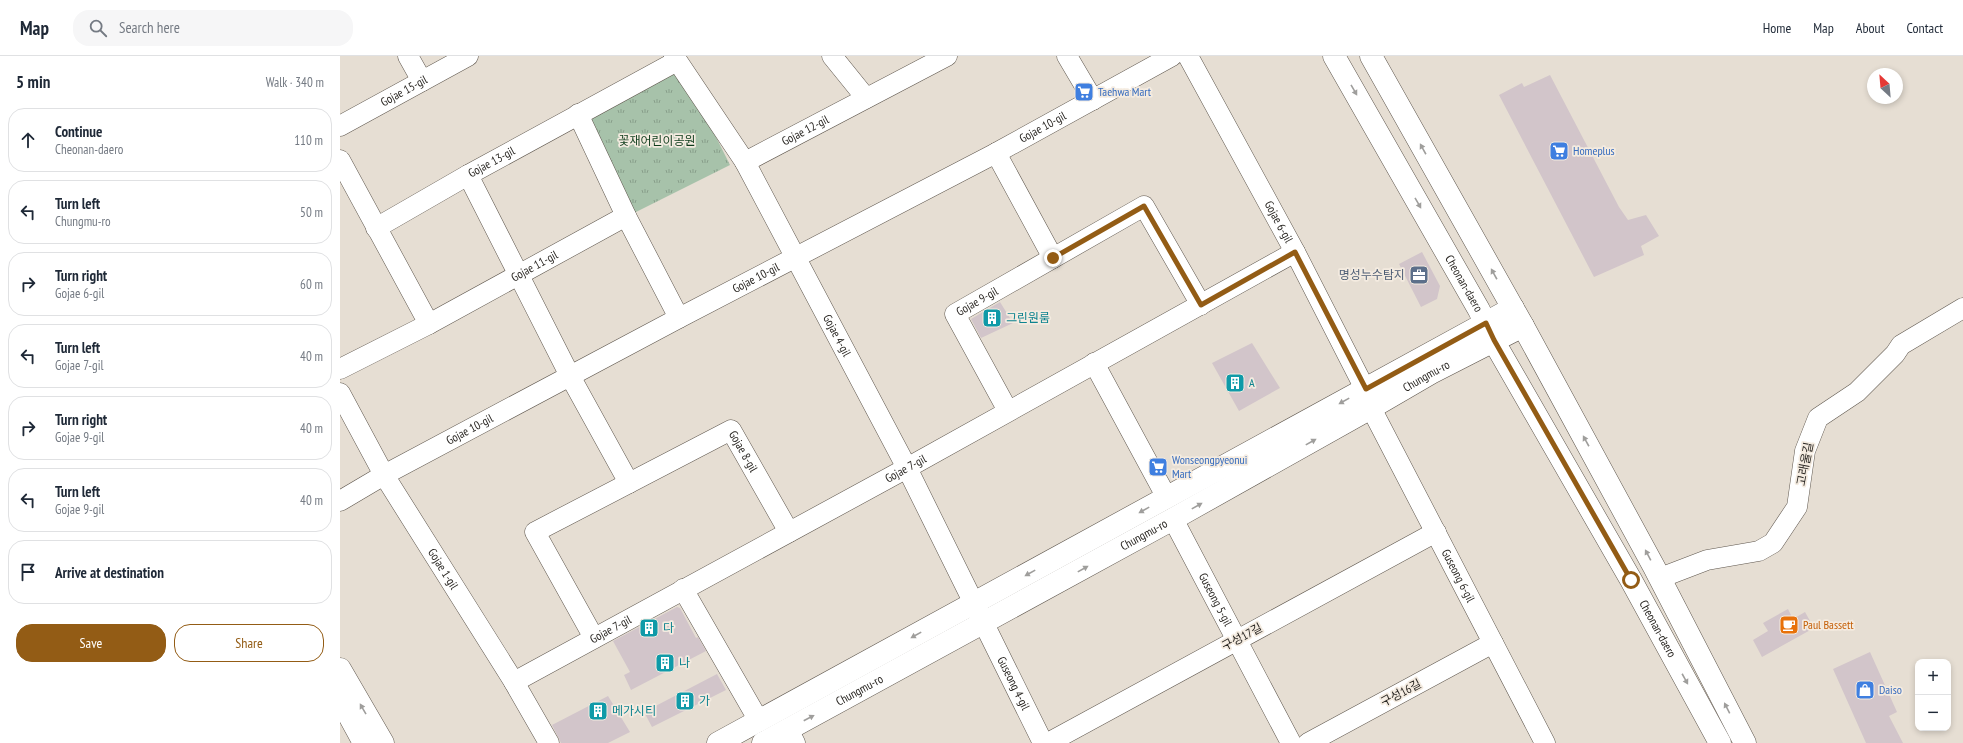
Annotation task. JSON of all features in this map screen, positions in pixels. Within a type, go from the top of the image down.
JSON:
[{"type":"main road","name":"Cheonan-daero","points":[[1334,56],[1631,580],[1720,743]]},
{"type":"main road","name":"Cheonan-daero","points":[[1371,56],[1518,317],[1660,578],[1745,743]]},
{"type":"main road","name":"Chungmu-ro","points":[[718,743],[1167,498],[1368,399],[1518,317]]},
{"type":"main road","name":"Chungmu-ro","points":[[763,743],[792,736],[984,624],[1173,519],[1368,399]]},
{"type":"main road","points":[[340,669],[383,743]]},
{"type":"main road","points":[[342,703],[356,743]]},
{"type":"main road","points":[[342,703],[364,743]]},
{"type":"street","points":[[408,56],[422,81]]},
{"type":"street","name":"Gojae 15-gil","points":[[340,126],[468,56]]},
{"type":"street","points":[[832,56],[866,98]]},
{"type":"street","name":"Gojae 12-gil","points":[[745,162],[947,56]]},
{"type":"street","points":[[1067,56],[1093,100]]},
{"type":"street","name":"Gojae 10-gil","points":[[340,501],[384,475],[679,318],[795,259],[996,153],[1172,56]]},
{"type":"street","name":"Gojae 6-gil","points":[[1188,56],[1295,252],[1368,399]]},
{"type":"street","name":"Gojae 13-gil","points":[[376,228],[676,59]]},
{"type":"street","name":"Gojae 4-gil","points":[[676,59],[745,162],[795,259],[908,468],[984,624]]},
{"type":"street","points":[[578,114],[626,216],[679,318]]},
{"type":"street","points":[[996,153],[1053,258]]},
{"type":"street","points":[[340,160],[429,324]]},
{"type":"street","points":[[468,175],[570,376],[628,483]]},
{"type":"street","name":"Gojae 9-gil","points":[[1008,412],[955,314],[1144,206],[1201,305]]},
{"type":"street","name":"Gojae 11-gil","points":[[340,369],[429,324],[626,216]]},
{"type":"street","name":"Gojae 7-gil","points":[[514,682],[908,468],[1295,252]]},
{"type":"street","name":"고래울길","points":[[1660,578],[1707,560],[1759,552],[1773,543],[1797,507],[1805,451],[1818,418],[1857,392],[1895,354],[1901,345],[1963,308]]},
{"type":"street","points":[[1094,363],[1167,498]]},
{"type":"street","name":"Gojae 1-gil","points":[[340,393],[384,475],[514,682],[549,743]]},
{"type":"street","name":"Guseong 6-gil","points":[[1368,399],[1545,743]]},
{"type":"street","name":"Gojae 8-gil","points":[[594,638],[534,532],[731,430],[789,532]]},
{"type":"street","name":"Guseong 5-gil","points":[[1173,519],[1291,743]]},
{"type":"street","name":"구성17길","points":[[1048,743],[1436,532]]},
{"type":"street","points":[[683,589],[759,721]]},
{"type":"street","name":"Guseong 4-gil","points":[[984,624],[1043,743]]},
{"type":"street","name":"구성16길","points":[[1308,743],[1493,643]]},
{"type":"green space","name":"꽃재어린이공원","points":[[672,73],[686,77],[730,165],[632,214],[589,125],[591,115]]},
{"type":"building","name":"Homeplus","points":[[1550,75],[1619,207],[1628,220],[1646,215],[1659,236],[1641,246],[1644,255],[1594,277],[1499,95],[1522,83],[1524,87]]},
{"type":"building","name":"명성누수탐지","points":[[1422,252],[1440,286],[1437,299],[1421,307],[1399,264]]},
{"type":"building","name":"그린원룸","points":[[1000,302],[1013,323],[981,338],[971,319]]},
{"type":"building","points":[[1252,343],[1280,388],[1239,411],[1212,363]]},
{"type":"building","points":[[677,607],[680,608],[696,638],[698,637],[706,651],[631,690],[624,675],[630,672],[613,641]]},
{"type":"building","name":"Paul Bassett","points":[[1788,609],[1793,619],[1805,612],[1814,628],[1762,657],[1753,640],[1768,631],[1763,623]]},
{"type":"building","name":"Daiso","points":[[1870,652],[1897,712],[1889,716],[1903,743],[1866,743],[1833,669]]},
{"type":"building","name":"가","points":[[717,674],[726,690],[652,727],[644,712]]},
{"type":"building","name":"메가시티","points":[[608,696],[630,732],[608,743],[561,743],[552,725]]},
{"type":"place","name":"Taehwa Mart","points":[[1084,92]]},
{"type":"place","name":"Homeplus","points":[[1559,151]]},
{"type":"place","name":"명성누수탐지","points":[[1419,275]]},
{"type":"place","name":"그린원룸","points":[[992,318]]},
{"type":"place","name":"A","points":[[1235,383]]},
{"type":"place","name":"Wonseongpyeonui Mart","points":[[1158,467]]},
{"type":"place","name":"Paul Bassett","points":[[1789,625]]},
{"type":"place","name":"다","points":[[649,628]]},
{"type":"place","name":"나","points":[[665,663]]},
{"type":"place","name":"Daiso","points":[[1865,690]]},
{"type":"place","name":"가","points":[[685,701]]},
{"type":"place","name":"메가시티","points":[[598,711]]},
{"type":"route","points":[[1053,258],[1144,206],[1201,305],[1295,252],[1366,389],[1486,323],[1494,340],[1631,580]]}]
